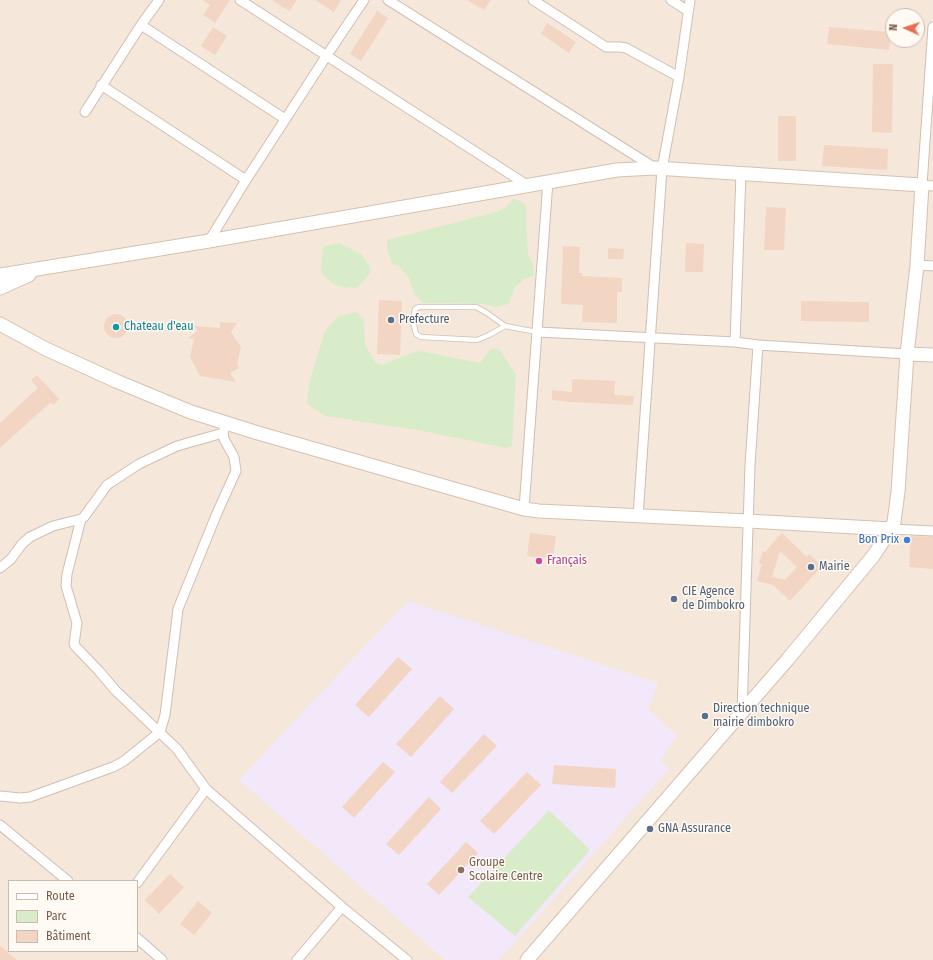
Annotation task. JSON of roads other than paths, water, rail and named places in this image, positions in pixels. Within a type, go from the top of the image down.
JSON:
[{"type":"main road","points":[[0,275],[53,265],[209,241],[617,170],[658,168],[928,185],[917,265],[908,354],[898,492],[894,522],[891,530],[874,555],[788,659],[527,960]]},
{"type":"main road","points":[[0,288],[53,265]]},
{"type":"main road","points":[[0,324],[46,349],[116,382],[191,412],[225,428],[524,509],[891,530]]},
{"type":"main road","points":[[0,334],[46,349]]},
{"type":"main road","points":[[908,354],[933,355]]},
{"type":"street","points":[[85,112],[101,85],[158,0]]},
{"type":"street","points":[[240,0],[527,185]]},
{"type":"street","points":[[209,241],[246,180],[364,0]]},
{"type":"street","points":[[388,0],[658,168]]},
{"type":"street","points":[[533,0],[606,47],[620,46],[626,48],[679,77]]},
{"type":"street","points":[[671,0],[688,11]]},
{"type":"street","points":[[638,516],[649,338],[656,257],[658,168],[679,77],[690,0]]},
{"type":"street","points":[[141,25],[286,119]]},
{"type":"street","points":[[928,185],[933,27]]},
{"type":"street","points":[[101,85],[246,180]]},
{"type":"street","points":[[735,342],[741,173]]},
{"type":"street","points":[[524,509],[548,181]]},
{"type":"street","points":[[917,265],[933,266]]},
{"type":"street","points":[[538,332],[735,342],[758,345],[908,354]]},
{"type":"street","points":[[742,713],[750,465],[758,345]]},
{"type":"street","points":[[0,796],[30,797],[113,767],[124,761],[160,732],[165,715],[178,609],[217,513],[236,471],[234,457],[224,439],[225,428],[146,459],[108,485],[81,519],[66,586],[77,623],[75,645],[115,690],[160,732],[177,749],[206,789],[342,907],[407,960]]},
{"type":"street","points":[[0,568],[11,559],[22,544],[30,537],[53,526],[81,519]]},
{"type":"street","points":[[891,530],[933,531]]},
{"type":"street","points":[[138,882],[206,789]]},
{"type":"street","points":[[0,825],[67,880]]},
{"type":"street","points":[[297,960],[342,907]]},
{"type":"street","points":[[138,939],[162,960]]},
{"type":"lane","points":[[505,326],[477,340],[421,337],[416,334],[412,321],[415,309],[419,307],[476,307],[505,326],[538,332]]},
{"type":"place","name":"Prefecture","points":[[391,320]]},
{"type":"place","name":"Chateau d'eau","points":[[116,327]]},
{"type":"place","name":"Bon Prix","points":[[907,540]]},
{"type":"place","name":"Français","points":[[539,561]]},
{"type":"place","name":"Mairie","points":[[811,567]]},
{"type":"place","name":"CIE Agence de Dimbokro","points":[[674,599]]},
{"type":"place","name":"Direction technique mairie dimbokro","points":[[705,716]]},
{"type":"place","name":"GNA Assurance","points":[[650,829]]},
{"type":"place","name":"Groupe Scolaire Centre","points":[[461,870]]}]
